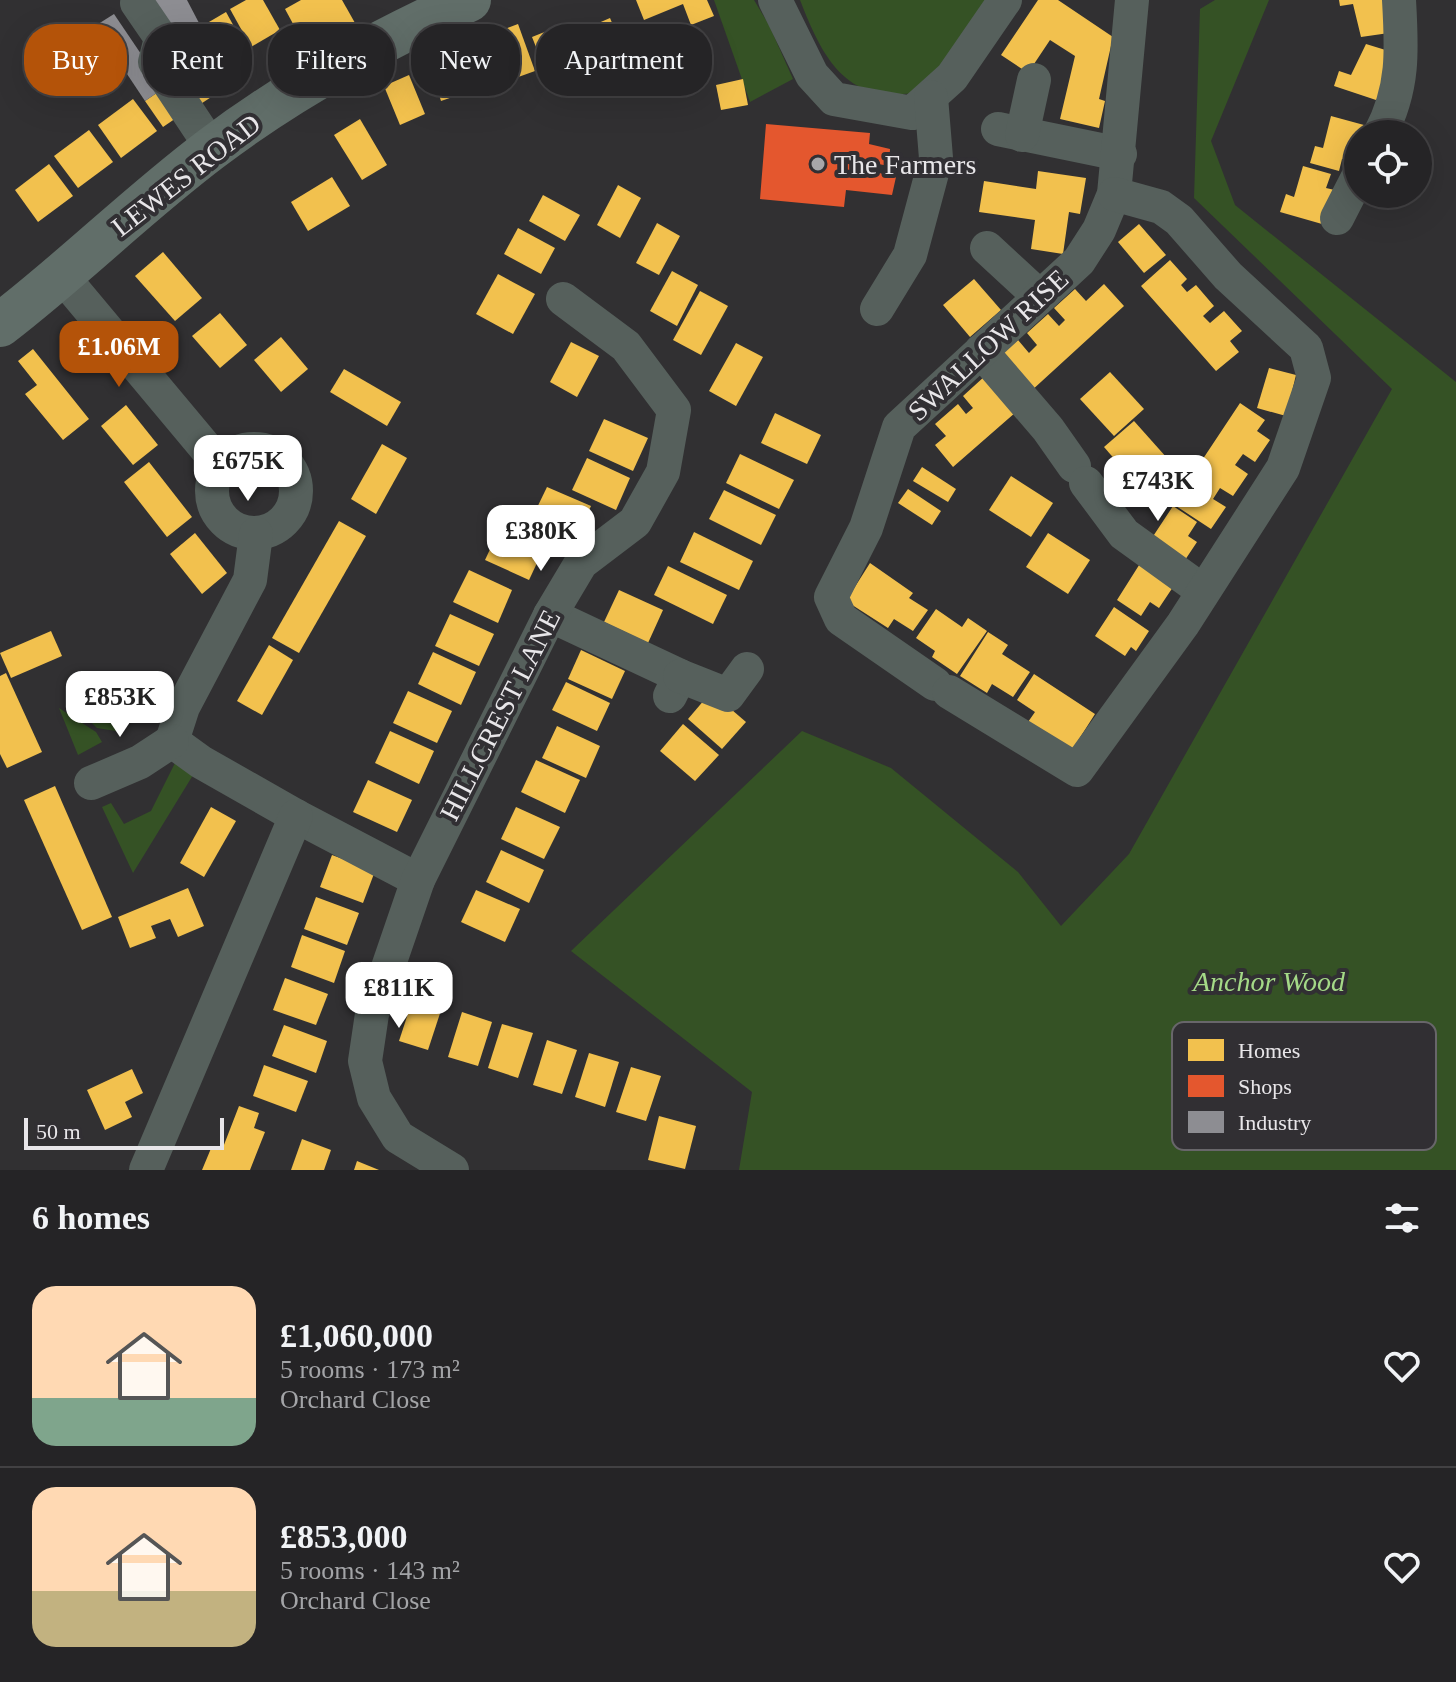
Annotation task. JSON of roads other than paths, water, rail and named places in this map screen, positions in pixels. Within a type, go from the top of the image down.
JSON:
[{"type":"highway","name":"LEWES ROAD","points":[[0,325],[212,148],[310,82],[398,32],[469,0]]},
{"type":"street","points":[[775,0],[812,75],[834,99],[912,113],[952,77],[1005,0]]},
{"type":"street","name":"SWALLOW RISE","points":[[1132,0],[1120,154],[1114,194],[1099,230],[1079,261],[899,427],[866,528],[831,597],[841,619],[942,688],[1077,770],[1203,591]]},
{"type":"street","points":[[1388,120],[1403,63],[1399,0]]},
{"type":"street","points":[[137,3],[161,38],[155,62],[212,148]]},
{"type":"street","points":[[1034,80],[1010,132],[1120,154]]},
{"type":"street","points":[[877,309],[910,255],[936,158],[931,97]]},
{"type":"street","points":[[981,351],[1048,429],[1124,534],[1203,591],[1283,468],[1314,378],[1306,348],[1228,276],[1179,220],[1161,207],[1114,194]]},
{"type":"street","points":[[1337,218],[1344,204]]},
{"type":"street","points":[[987,248],[1039,296]]},
{"type":"street","points":[[62,276],[220,465]]},
{"type":"street","name":"HILLCREST LANE","points":[[452,1170],[398,1137],[374,1098],[365,1061],[372,1014],[418,880],[550,615],[581,563],[635,522],[663,472],[674,410],[626,346],[563,299]]},
{"type":"street","points":[[257,449],[271,452],[291,471],[295,499],[291,512],[270,530],[256,534],[230,526],[213,505],[211,491],[220,465],[243,450],[257,449]]},
{"type":"street","points":[[91,783],[140,762],[172,741],[183,707],[250,580],[256,534]]},
{"type":"street","points":[[550,615],[675,686],[728,695],[747,669]]},
{"type":"street","points":[[172,741],[201,762],[296,816],[418,880]]},
{"type":"street","points":[[146,1170],[296,816]]},
{"type":"place","name":"The Farmers","points":[[818,164]]},
{"type":"park label","name":"Anchor Wood","points":[[1269,981]]}]
